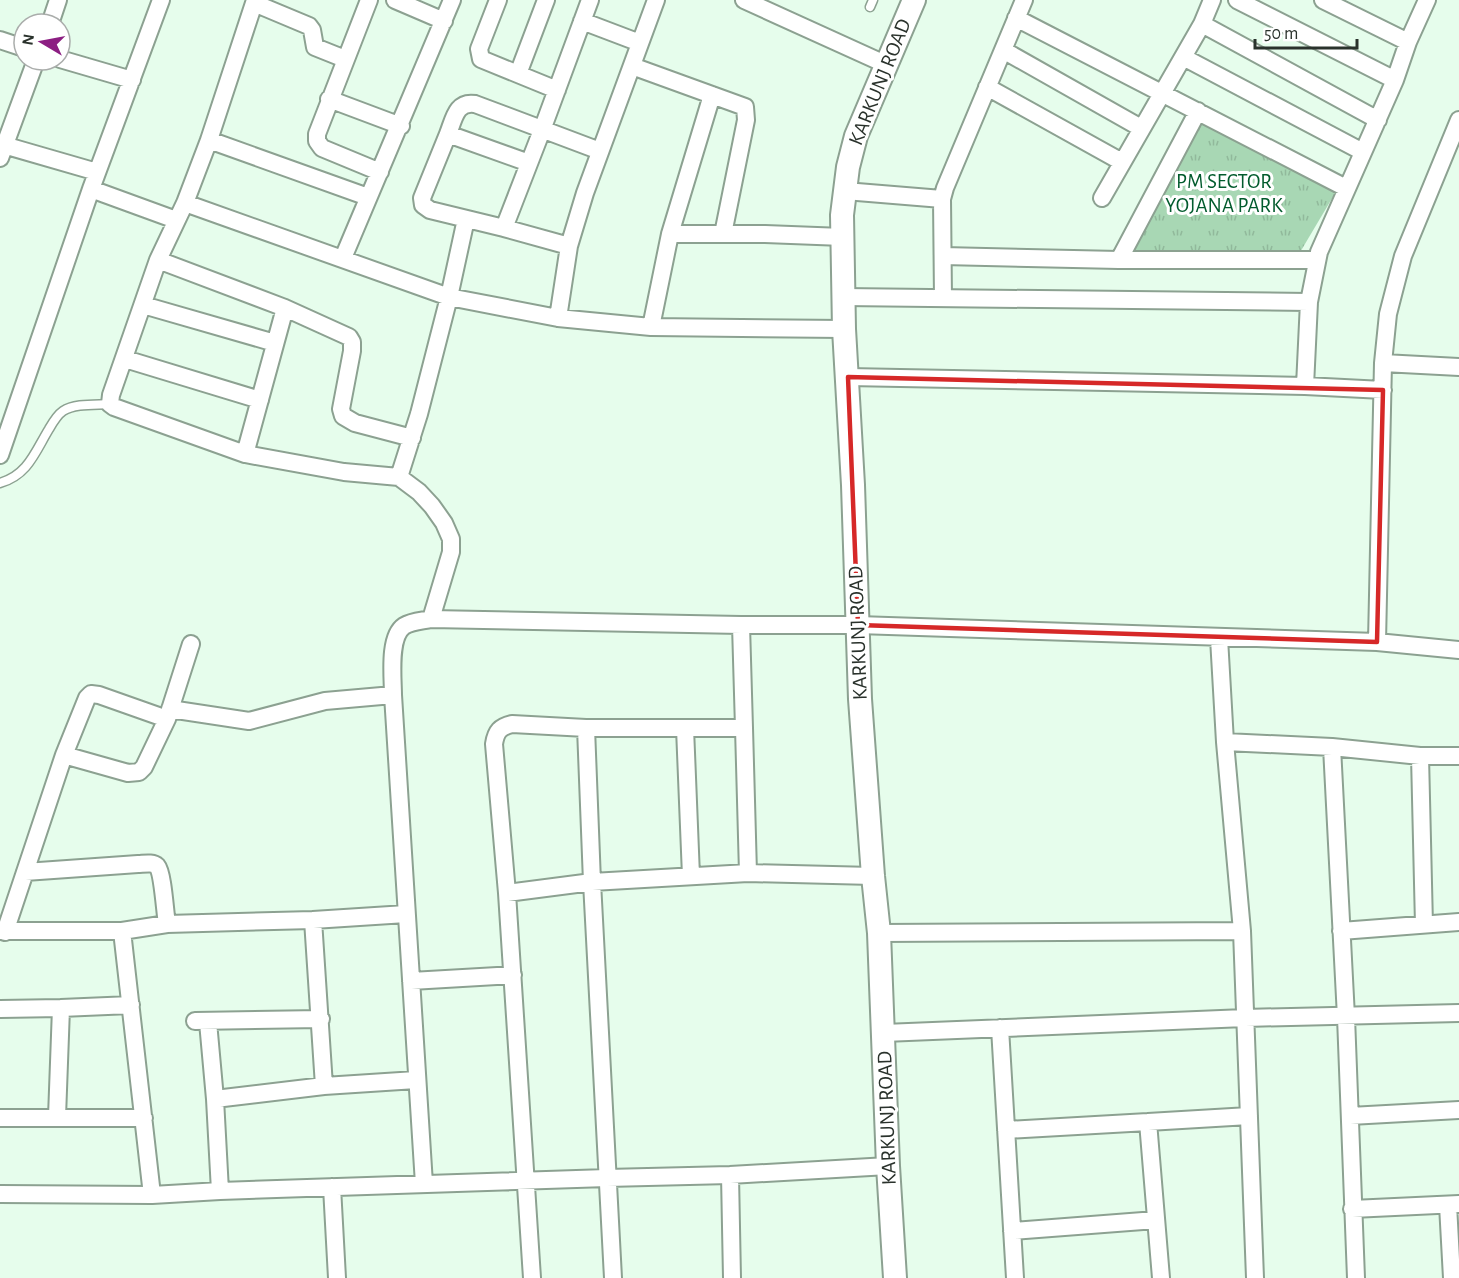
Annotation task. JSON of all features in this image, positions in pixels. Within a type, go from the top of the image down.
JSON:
[{"type":"street","points":[[0,455],[90,189],[161,0]]},
{"type":"street","points":[[369,0],[316,134],[317,141],[322,148],[380,172]]},
{"type":"street","points":[[395,0],[444,21]]},
{"type":"street","points":[[343,258],[452,0]]},
{"type":"street","points":[[498,0],[479,49],[479,56],[488,63],[557,90]]},
{"type":"street","points":[[518,74],[546,0]]},
{"type":"street","points":[[504,228],[590,0]]},
{"type":"street","points":[[558,318],[569,246],[585,193],[656,0]]},
{"type":"street","name":"KARKUNJ ROAD","points":[[895,1278],[888,1166],[879,933],[860,699],[848,377],[844,329],[842,215],[848,167],[855,136],[914,0]]},
{"type":"street","points":[[943,298],[942,199],[1024,0]]},
{"type":"street","points":[[1101,198],[1202,24],[1212,0]]},
{"type":"street","points":[[1237,0],[1395,80]]},
{"type":"street","points":[[1323,0],[1408,42]]},
{"type":"street","points":[[1305,386],[1309,302],[1317,261],[1427,0]]},
{"type":"street","points":[[345,59],[315,47],[309,26],[255,2],[209,140],[185,203],[158,260],[111,395],[110,404],[245,454],[344,472],[399,477],[419,492],[432,506],[444,523],[451,539],[452,552],[431,619]]},
{"type":"street","points":[[753,2],[885,64]]},
{"type":"street","points":[[1016,18],[1346,188]]},
{"type":"street","points":[[582,21],[640,43]]},
{"type":"street","points":[[1202,24],[1378,120]]},
{"type":"street","points":[[1003,50],[1141,128]]},
{"type":"street","points":[[1183,57],[1363,152]]},
{"type":"street","points":[[72,62],[132,80]]},
{"type":"street","points":[[632,66],[745,107],[747,111],[723,234]]},
{"type":"street","points":[[31,72],[2,149],[97,172]]},
{"type":"street","points":[[987,87],[1122,162]]},
{"type":"street","points":[[651,327],[670,234],[712,95]]},
{"type":"street","points":[[329,99],[400,126]]},
{"type":"street","points":[[569,246],[430,210],[423,205],[422,198],[457,111],[466,103],[475,104],[600,151]]},
{"type":"street","points":[[1119,260],[1198,111]]},
{"type":"street","points":[[1377,642],[1383,363],[1388,314],[1403,256],[1459,120]]},
{"type":"street","points":[[448,134],[529,163]]},
{"type":"street","points":[[209,140],[368,197]]},
{"type":"street","points":[[90,189],[176,220]]},
{"type":"street","points":[[845,191],[942,199]]},
{"type":"street","points":[[185,203],[449,297],[558,318],[651,327],[844,329]]},
{"type":"street","points":[[399,477],[412,438],[449,297],[466,219]]},
{"type":"street","points":[[670,234],[843,237]]},
{"type":"street","points":[[943,256],[1317,261]]},
{"type":"street","points":[[158,260],[344,333],[352,342],[352,351],[341,409],[343,416],[356,423],[412,438]]},
{"type":"street","points":[[843,297],[1309,302]]},
{"type":"street","points":[[143,304],[275,344]]},
{"type":"street","points":[[245,454],[285,308]]},
{"type":"street","points":[[124,359],[260,400]]},
{"type":"street","points":[[1383,363],[1459,367]]},
{"type":"street","points":[[848,377],[1305,386],[1383,390]]},
{"type":"street","points":[[424,1184],[393,695],[394,640],[401,628],[411,622],[431,619],[858,625],[1377,642],[1459,650]]},
{"type":"street","points":[[741,625],[748,873]]},
{"type":"street","points":[[1219,638],[1225,742],[1242,931],[1256,1278]]},
{"type":"street","points":[[64,755],[128,772],[139,772],[144,767],[169,714],[191,644]]},
{"type":"street","points":[[393,695],[325,700],[249,721],[169,714],[91,694],[83,705],[64,755],[25,872],[2,932],[122,931],[167,924],[313,920],[406,914]]},
{"type":"street","points":[[532,1278],[513,975],[494,744],[496,733],[502,726],[512,724],[586,728],[744,728]]},
{"type":"street","points":[[586,728],[613,1278]]},
{"type":"street","points":[[686,728],[691,876]]},
{"type":"street","points":[[1225,742],[1332,747],[1420,756],[1459,756]]},
{"type":"street","points":[[1332,747],[1356,1278]]},
{"type":"street","points":[[1420,756],[1424,925]]},
{"type":"street","points":[[25,872],[138,864],[156,865],[161,879],[167,924]]},
{"type":"street","points":[[507,893],[592,882],[748,873],[873,876]]},
{"type":"street","points":[[313,920],[324,1086]]},
{"type":"street","points":[[1341,931],[1459,922]]},
{"type":"street","points":[[122,931],[152,1195]]},
{"type":"street","points":[[879,933],[1242,931]]},
{"type":"street","points":[[411,981],[513,975]]},
{"type":"street","points":[[0,1009],[131,1005]]},
{"type":"street","points":[[57,1117],[61,1008]]},
{"type":"street","points":[[884,1033],[1245,1018],[1459,1013]]},
{"type":"street","points":[[220,1191],[215,1099],[201,1022],[321,1019]]},
{"type":"street","points":[[1000,1028],[1015,1278]]},
{"type":"street","points":[[215,1099],[324,1086],[416,1080]]},
{"type":"street","points":[[1350,1116],[1459,1110]]},
{"type":"street","points":[[1006,1130],[1249,1116]]},
{"type":"street","points":[[0,1118],[144,1118]]},
{"type":"street","points":[[1148,1122],[1161,1278]]},
{"type":"street","points":[[0,1194],[152,1195],[332,1187],[730,1176],[888,1166]]},
{"type":"street","points":[[730,1176],[732,1278]]},
{"type":"street","points":[[332,1187],[337,1278]]},
{"type":"street","points":[[1352,1209],[1454,1204],[1452,1278]]},
{"type":"street","points":[[1012,1232],[1156,1220]]},
{"type":"lane","points":[[0,483],[18,476],[24,469],[61,411],[70,407],[110,404]]},
{"type":"highlighted area","points":[[848,377],[1383,390],[1377,642],[858,625]]},
{"type":"green space","name":"PM SECTOR YOJANA PARK","points":[[1198,111],[1337,190],[1299,254],[1131,250]]}]
